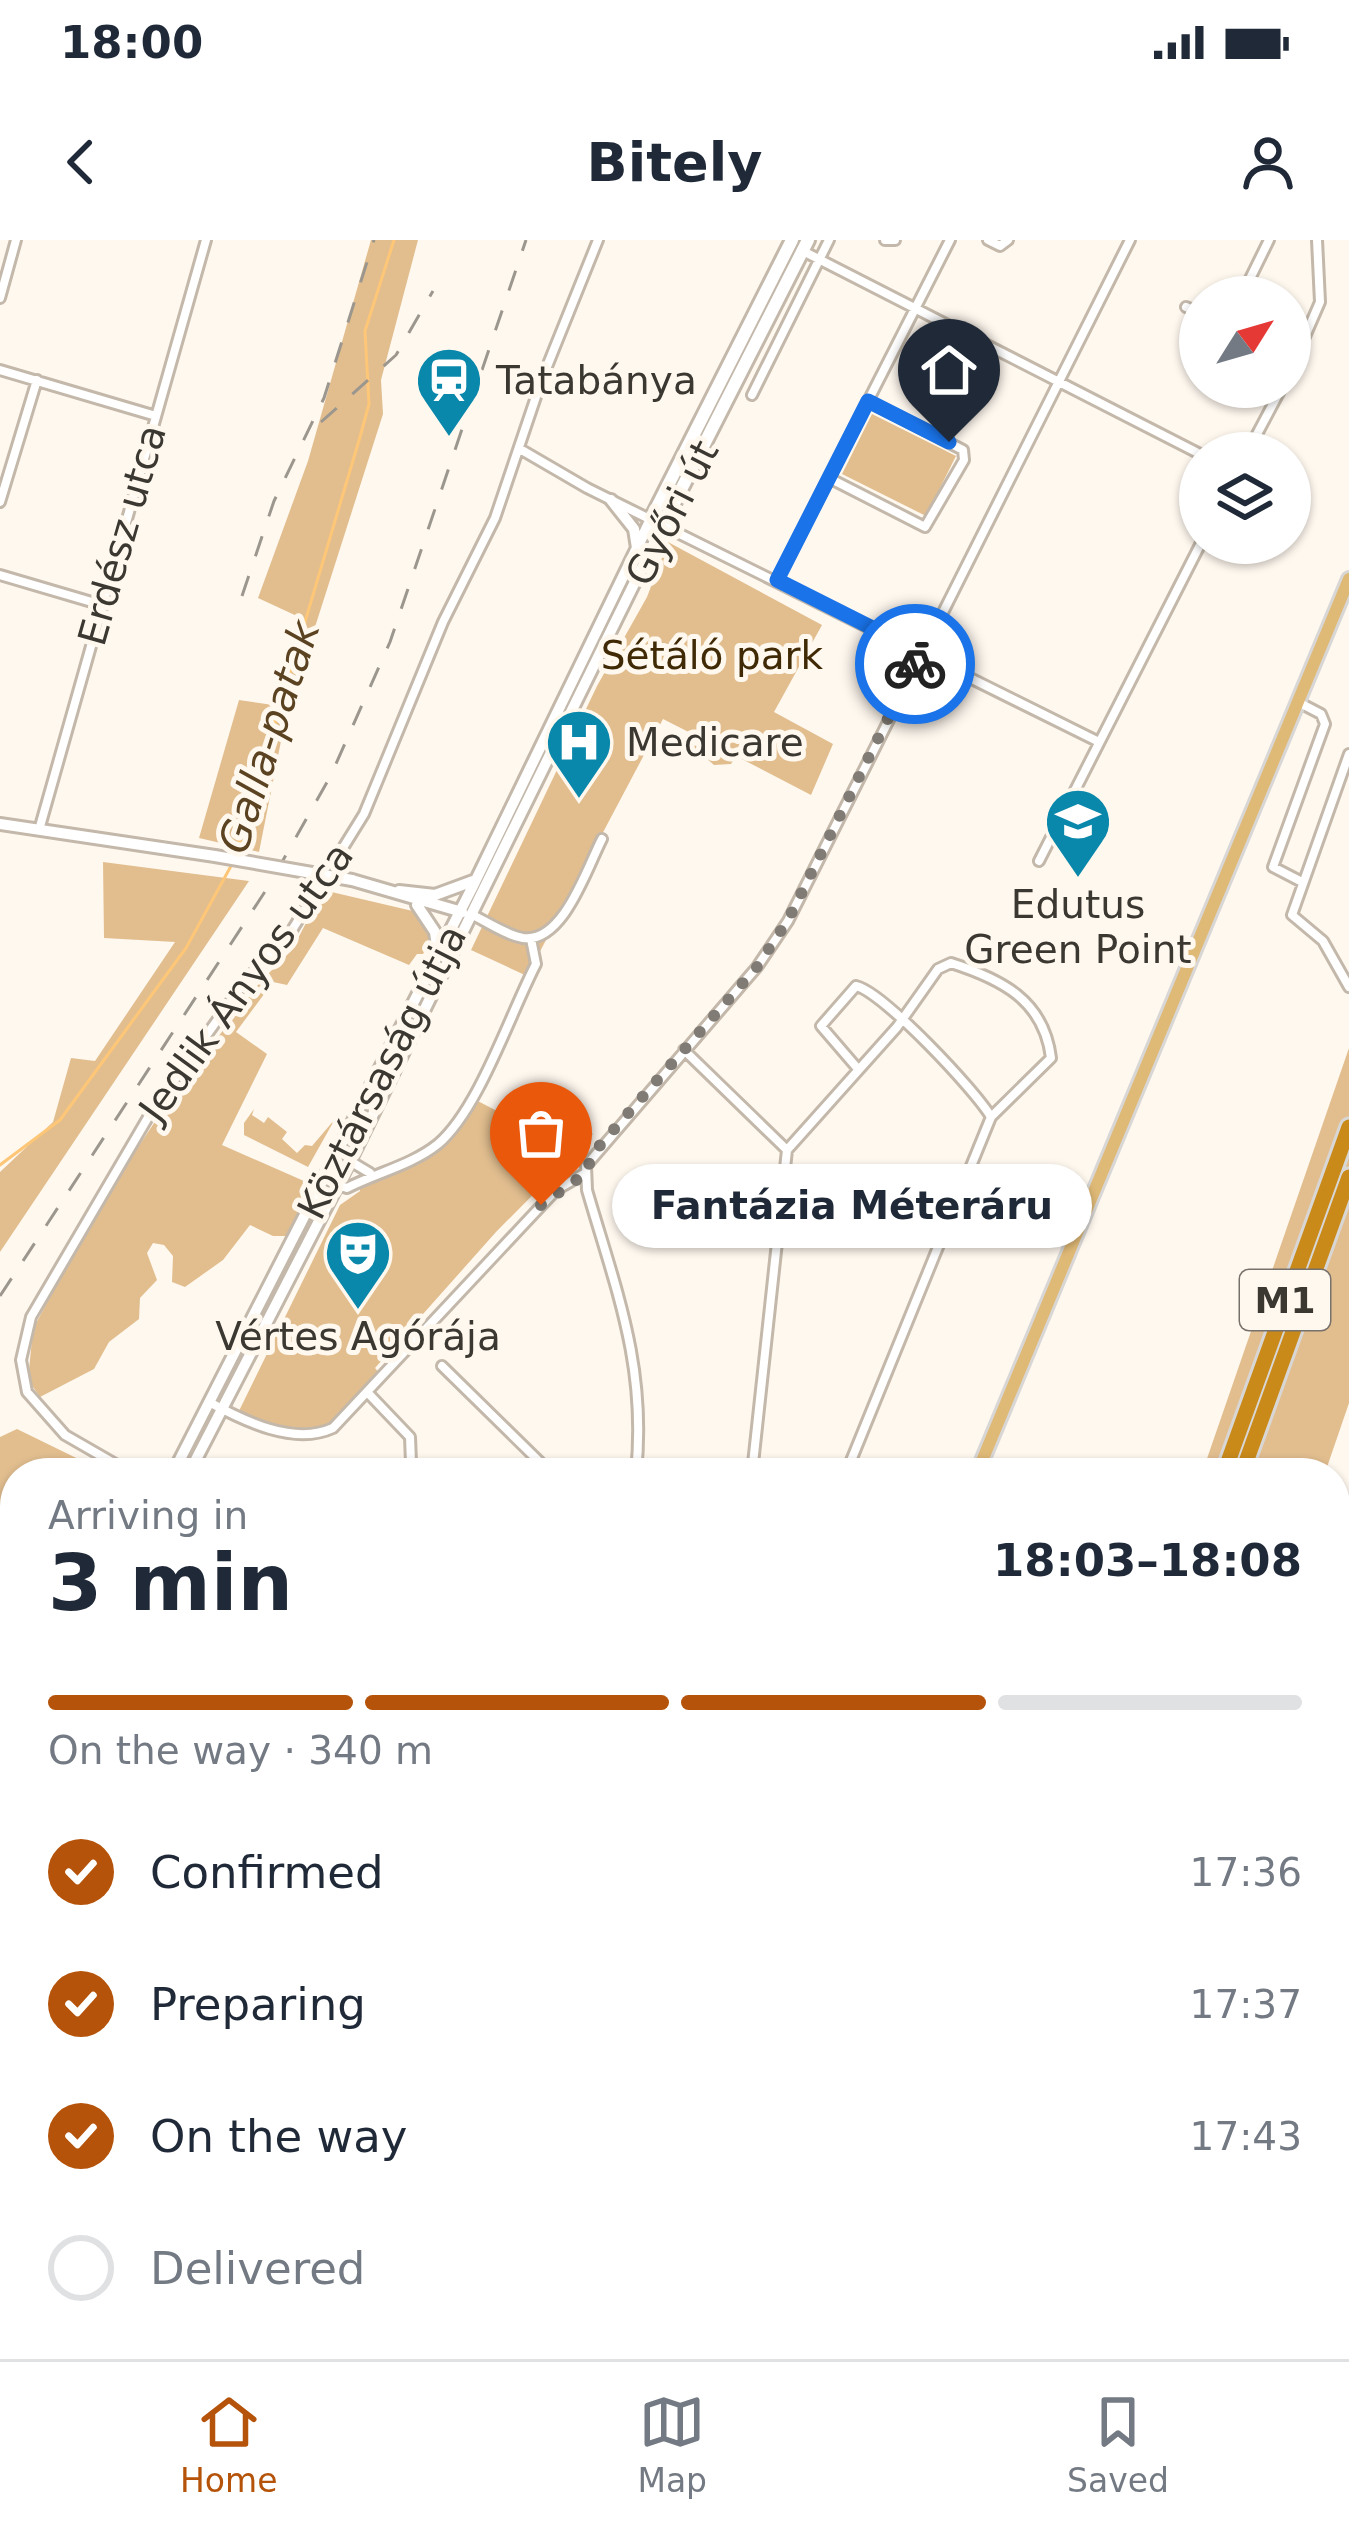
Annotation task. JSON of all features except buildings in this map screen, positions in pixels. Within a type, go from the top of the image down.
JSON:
[{"type":"highway","name":"M1","points":[[1229,1458],[1349,1127]]},
{"type":"highway","name":"M1","points":[[1247,1458],[1349,1177]]},
{"type":"main road","name":"Győri út","points":[[657,522],[798,244]]},
{"type":"main road","points":[[983,1458],[1349,579]]},
{"type":"street","points":[[0,298],[16,240]]},
{"type":"street","name":"Erdész utca","points":[[39,830],[206,240]]},
{"type":"street","name":"Jedlik Ányos utca","points":[[105,1458],[64,1435],[27,1392],[21,1360],[31,1317],[149,1114],[246,980],[289,935],[364,814],[443,622],[495,518],[598,240]]},
{"type":"street","points":[[752,395],[829,240]]},
{"type":"street","points":[[885,240],[895,240]]},
{"type":"street","points":[[777,580],[950,240]]},
{"type":"street","points":[[988,240],[1000,246],[1008,240]]},
{"type":"street","points":[[637,1458],[639,1417],[632,1338],[585,1174],[594,1152],[757,967],[788,920],[1130,240]]},
{"type":"street","points":[[1251,276],[1269,240]]},
{"type":"street","points":[[1311,323],[1320,302],[1317,240]]},
{"type":"street","points":[[798,244],[914,311],[1179,443]]},
{"type":"street","points":[[0,370],[156,416]]},
{"type":"street","points":[[0,502],[37,380]]},
{"type":"street","points":[[829,478],[925,527],[934,520],[964,460],[963,450],[868,401]]},
{"type":"street","points":[[520,449],[611,500],[1099,742]]},
{"type":"street","points":[[611,500],[634,530],[637,549]]},
{"type":"street","name":"Győri út","points":[[466,913],[477,879],[637,549],[657,522]]},
{"type":"street","name":"Győri út","points":[[466,913],[657,522]]},
{"type":"street","points":[[1039,861],[1190,564]]},
{"type":"street","points":[[0,575],[102,605]]},
{"type":"street","points":[[1298,702],[1321,714],[1325,724],[1273,867],[1302,882]]},
{"type":"street","points":[[1349,754],[1293,919],[1323,941],[1349,987]]},
{"type":"street","points":[[0,824],[435,895],[531,939]]},
{"type":"street","points":[[531,939],[559,921],[602,839]]},
{"type":"street","points":[[435,895],[477,879]]},
{"type":"street","points":[[396,891],[415,902],[466,913]]},
{"type":"street","points":[[415,902],[435,932],[438,954]]},
{"type":"street","name":"Köztársaság útja","points":[[195,1458],[215,1405],[438,954],[466,913]]},
{"type":"street","name":"Köztársaság útja","points":[[182,1458],[337,1185],[466,913]]},
{"type":"street","points":[[337,1185],[346,1188],[370,1173],[420,1156],[459,1119],[536,964],[531,939]]},
{"type":"street","points":[[754,1458],[787,1150],[938,969],[951,963],[1003,980],[1035,1011],[1052,1058],[991,1117],[852,1458]]},
{"type":"street","points":[[858,1069],[823,1031],[823,1020],[859,986],[978,1097],[991,1117]]},
{"type":"street","points":[[684,1050],[787,1150]]},
{"type":"street","points":[[350,1160],[370,1173]]},
{"type":"street","points":[[215,1405],[242,1420],[310,1436],[333,1428],[556,1190],[585,1174]]},
{"type":"street","points":[[442,1366],[535,1458]]},
{"type":"street","points":[[368,1393],[410,1437],[411,1458]]},
{"type":"green space","points":[[371,240],[418,240],[381,380],[383,414],[285,721],[259,852],[199,838],[239,700],[273,705],[299,617],[258,598],[308,461]]},
{"type":"green space","points":[[872,414],[956,456],[926,516],[842,474]]},
{"type":"green space","name":"Sétáló park","points":[[668,542],[822,625],[774,712],[833,744],[811,795],[736,756],[731,764],[714,765],[691,745],[722,749],[663,719],[527,976],[471,950],[597,686],[647,597]]},
{"type":"green space","points":[[103,862],[249,881],[0,1252],[0,1172],[53,1122],[71,1058],[95,1061],[175,942],[104,938]]},
{"type":"green space","points":[[323,890],[417,912],[433,935],[423,954],[417,954],[409,965],[323,928],[287,985],[273,982],[236,1032],[267,1054],[222,1145],[313,1185],[287,1236],[273,1236],[250,1225],[223,1260],[185,1287],[172,1282],[173,1256],[164,1245],[153,1243],[147,1253],[157,1280],[140,1298],[139,1319],[109,1342],[94,1369],[40,1397],[28,1380],[33,1329],[95,1212],[168,1102],[261,981],[292,950]]},
{"type":"green space","points":[[1349,1048],[1349,1403],[1330,1458],[1207,1458]]},
{"type":"green space","points":[[515,1092],[593,1134],[496,1232],[375,1368],[383,1377],[343,1420],[310,1436],[236,1417],[340,1205],[360,1191],[360,1181],[437,1144],[470,1097],[499,1112]]},
{"type":"green space","points":[[254,1109],[252,1115],[264,1123],[268,1117],[287,1132],[282,1139],[297,1153],[305,1145],[312,1146],[335,1119],[308,1167],[244,1135],[244,1123]]},
{"type":"green space","points":[[17,1429],[76,1458],[0,1458],[0,1437]]},
{"type":"waterway","name":"Galla-patak","points":[[235,857],[369,404],[365,331],[394,240]]},
{"type":"waterway","name":"Galla-patak","points":[[0,1165],[60,1120],[186,948],[231,866]]},
{"type":"railway","points":[[242,596],[274,501],[324,398],[374,240]]},
{"type":"railway","points":[[0,1296],[268,887],[331,775],[390,642],[526,240]]},
{"type":"railway","points":[[321,422],[396,355],[433,291]]},
{"type":"way so far","points":[[541,1205],[570,1180],[585,1174],[594,1152],[757,967],[788,920],[915,664]]},
{"type":"place","name":"Tatabánya","points":[[449,439]]},
{"type":"place","name":"Medicare","points":[[579,801]]},
{"type":"place","name":"Edutus Green Point","points":[[1078,880]]},
{"type":"place","name":"Fantázia Méteráru","points":[[541,1205]]},
{"type":"place","name":"Vértes Agórája","points":[[358,1312]]},
{"type":"route","points":[[915,664],[920,652],[777,580],[868,401],[949,442]]}]
